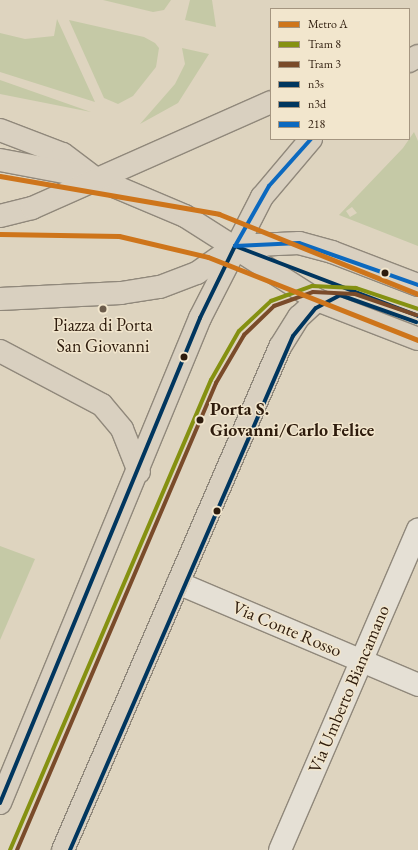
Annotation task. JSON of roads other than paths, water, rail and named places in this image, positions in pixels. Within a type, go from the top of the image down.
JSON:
[{"type":"main road","points":[[0,216],[32,208],[95,178],[270,102]]},
{"type":"main road","points":[[0,130],[63,154],[95,178]]},
{"type":"main road","points":[[0,803],[138,472],[200,318],[235,246],[269,186],[310,140]]},
{"type":"main road","points":[[0,160],[95,178],[185,216],[235,246],[317,300],[418,339]]},
{"type":"main road","points":[[0,299],[121,293],[160,287],[197,273],[235,246],[299,243],[332,252],[418,285]]},
{"type":"main road","points":[[63,850],[280,347],[300,317],[317,300]]},
{"type":"main road","points":[[0,351],[102,405],[122,429],[138,472]]},
{"type":"street","name":"Via Umberto Biancamano","points":[[280,850],[418,529]]},
{"type":"street","name":"Via Conte Rosso","points":[[178,583],[418,685]]},
{"type":"metro line","name":"A","points":[[0,176],[219,214],[418,294]]},
{"type":"metro line","name":"A","points":[[0,234],[119,236],[208,257],[418,340]]},
{"type":"tram line","name":"8","points":[[10,850],[211,380],[239,331],[271,301],[312,286],[356,288],[418,309]]},
{"type":"tram line","name":"3","points":[[17,850],[216,383],[244,335],[274,306],[313,292],[355,294],[416,315]]},
{"type":"place","name":"Piazza di Porta San Giovanni","points":[[103,309]]},
{"type":"place","name":"Porta S. Giovanni/Carlo Felice","points":[[200,420]]}]
